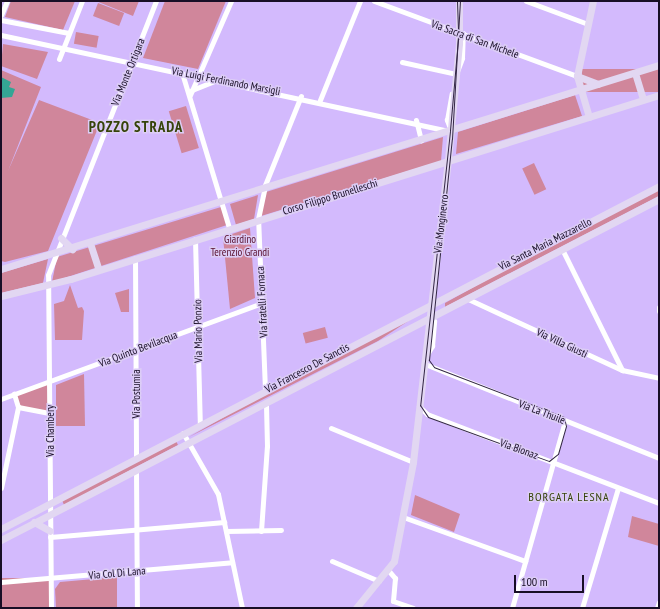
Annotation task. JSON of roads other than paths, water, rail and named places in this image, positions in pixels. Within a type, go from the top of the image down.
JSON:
[{"type":"street","points":[[1,15],[7,1]]},
{"type":"street","points":[[59,59],[68,33],[82,1]]},
{"type":"street","name":"Via Monte Ortigara","points":[[54,255],[156,1]]},
{"type":"street","points":[[190,96],[201,76],[231,1]]},
{"type":"street","points":[[320,100],[360,1]]},
{"type":"street","name":"Via Sacra di San Michele","points":[[374,1],[578,76]]},
{"type":"street","name":"Via Monginevro","points":[[356,608],[388,570],[395,556],[413,462],[431,318],[454,89],[462,34],[459,22],[459,1]]},
{"type":"street","points":[[526,1],[588,24]]},
{"type":"street","points":[[589,117],[580,90],[578,76],[593,1]]},
{"type":"street","points":[[1,20],[68,33]]},
{"type":"street","name":"Via Luigi Ferdinando Marsigli","points":[[1,34],[182,73],[416,120],[450,131]]},
{"type":"street","points":[[402,62],[456,74]]},
{"type":"street","points":[[1,269],[54,255],[223,203],[659,65]]},
{"type":"street","points":[[182,73],[223,203],[229,228]]},
{"type":"street","points":[[635,73],[643,100]]},
{"type":"street","points":[[578,76],[598,84]]},
{"type":"street","points":[[192,90],[219,80]]},
{"type":"street","name":"Corso Filippo Brunelleschi","points":[[1,296],[48,286],[229,228],[659,95]]},
{"type":"street","name":"Via fratelli Fornaca","points":[[265,390],[258,219],[264,190],[301,96]]},
{"type":"street","points":[[416,120],[421,140]]},
{"type":"street","name":"Via Santa Maria Mazzarello","points":[[432,303],[659,186]]},
{"type":"street","name":"Via Santa Maria Mazzarello","points":[[431,318],[659,199]]},
{"type":"street","points":[[61,238],[72,249]]},
{"type":"street","name":"Via Mario Ponzio","points":[[195,239],[199,326],[200,424]]},
{"type":"street","points":[[90,244],[99,270]]},
{"type":"street","name":"Via Santa Maria Mazzarello","points":[[562,249],[622,370]]},
{"type":"street","name":"Via Chambery","points":[[51,608],[48,286],[54,255]]},
{"type":"street","name":"Via Postumia","points":[[135,258],[136,458]]},
{"type":"street","name":"Via Villa Giusti","points":[[468,298],[622,370],[659,378]]},
{"type":"street","name":"Via Quinto Bevilacqua","points":[[1,399],[262,303]]},
{"type":"street","name":"Via Francesco De Sanctis","points":[[1,529],[432,303]]},
{"type":"street","name":"Via Francesco De Sanctis","points":[[1,540],[431,318]]},
{"type":"street","name":"Via Monginevro","points":[[420,410],[420,380],[426,356]]},
{"type":"street","name":"Via La Thuile","points":[[425,364],[659,458]]},
{"type":"street","points":[[1,488],[18,407],[14,394]]},
{"type":"street","name":"Via Francesco De Sanctis","points":[[261,531],[267,446],[266,404]]},
{"type":"street","points":[[18,407],[50,413]]},
{"type":"street","name":"Via Bionaz","points":[[420,410],[659,503]]},
{"type":"street","points":[[512,608],[565,421]]},
{"type":"street","points":[[330,428],[413,462]]},
{"type":"street","points":[[183,433],[218,494],[242,608]]},
{"type":"street","points":[[136,471],[137,608]]},
{"type":"street","points":[[582,608],[618,488]]},
{"type":"street","points":[[403,517],[525,561]]},
{"type":"street","points":[[34,522],[50,534],[224,522]]},
{"type":"street","points":[[226,530],[281,530]]},
{"type":"street","points":[[332,561],[379,581]]},
{"type":"street","name":"Via Col Di Lana","points":[[1,582],[232,562]]},
{"type":"street","points":[[388,570],[395,578],[393,601],[413,608]]},
{"type":"street","points":[[657,608],[659,602]]},
{"type":"tram line","points":[[457,1],[458,39],[450,131],[420,405],[428,417],[549,461],[558,454],[566,426],[564,417],[434,367],[429,360],[452,139],[460,1]]},
{"type":"district","name":"POZZO STRADA","points":[[136,127]]},
{"type":"district","name":"BORGATA LESNA","points":[[569,497]]},
{"type":"park label","name":"Giardino Terenzio Grandi","points":[[240,246]]}]
